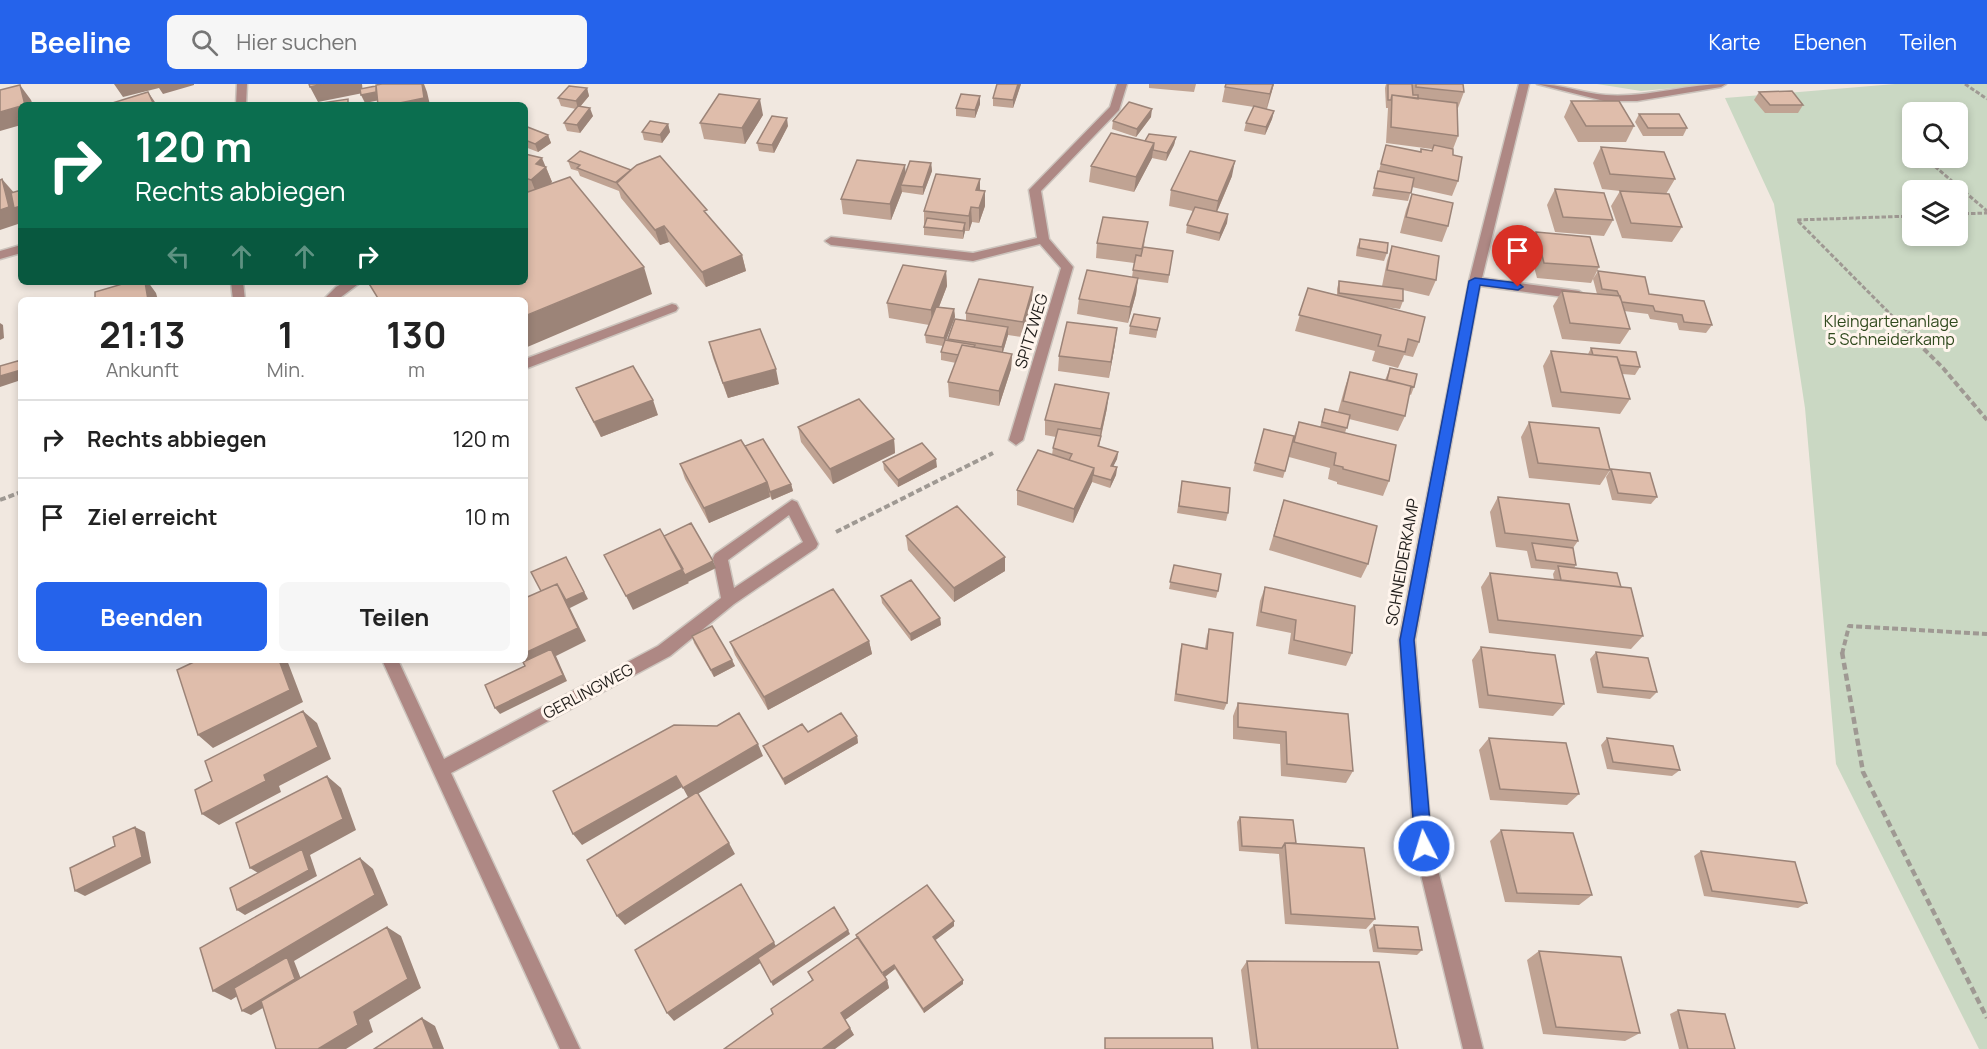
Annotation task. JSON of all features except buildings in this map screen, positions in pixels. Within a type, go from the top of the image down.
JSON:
[{"type":"street","points":[[241,102],[242,84]]},
{"type":"street","points":[[831,241],[973,257],[1042,240],[1035,190],[1116,108],[1122,84]]},
{"type":"street","name":"SCHNEIDERKAMP","points":[[1473,1049],[1424,846],[1407,640],[1475,281],[1524,84]]},
{"type":"street","points":[[1542,84],[1604,98],[1637,98],[1721,84]]},
{"type":"street","name":"SPITZWEG","points":[[1016,440],[1067,267],[1042,240]]},
{"type":"street","points":[[0,255],[18,250]]},
{"type":"street","points":[[1475,281],[1582,295]]},
{"type":"street","points":[[332,297],[349,285]]},
{"type":"street","points":[[528,363],[672,308]]},
{"type":"street","points":[[729,600],[720,558],[792,506],[811,544]]},
{"type":"street","name":"GERLINGWEG","points":[[440,770],[664,651],[729,600],[811,544]]},
{"type":"street","points":[[391,663],[570,1049]]},
{"type":"path","points":[[1965,84],[1987,99]]},
{"type":"path","points":[[1936,168],[1987,212]]},
{"type":"path","points":[[1968,213],[1987,212]]},
{"type":"path","points":[[1902,216],[1797,220],[1943,368],[1987,420]]},
{"type":"path","points":[[811,544],[1016,440]]},
{"type":"path","points":[[0,500],[18,493]]},
{"type":"path","points":[[1987,634],[1849,626],[1842,653],[1863,772],[1987,1018]]},
{"type":"green space","points":[[1597,84],[1721,84],[1641,91]]},
{"type":"green space","name":"Kleingartenanlage 5 Schneiderkamp","points":[[1895,84],[1987,84],[1987,1049],[1979,1049],[1836,764],[1805,408],[1774,204],[1725,98]]},
{"type":"route","points":[[1424,846],[1407,640],[1432,498],[1475,281],[1518,287]]}]
